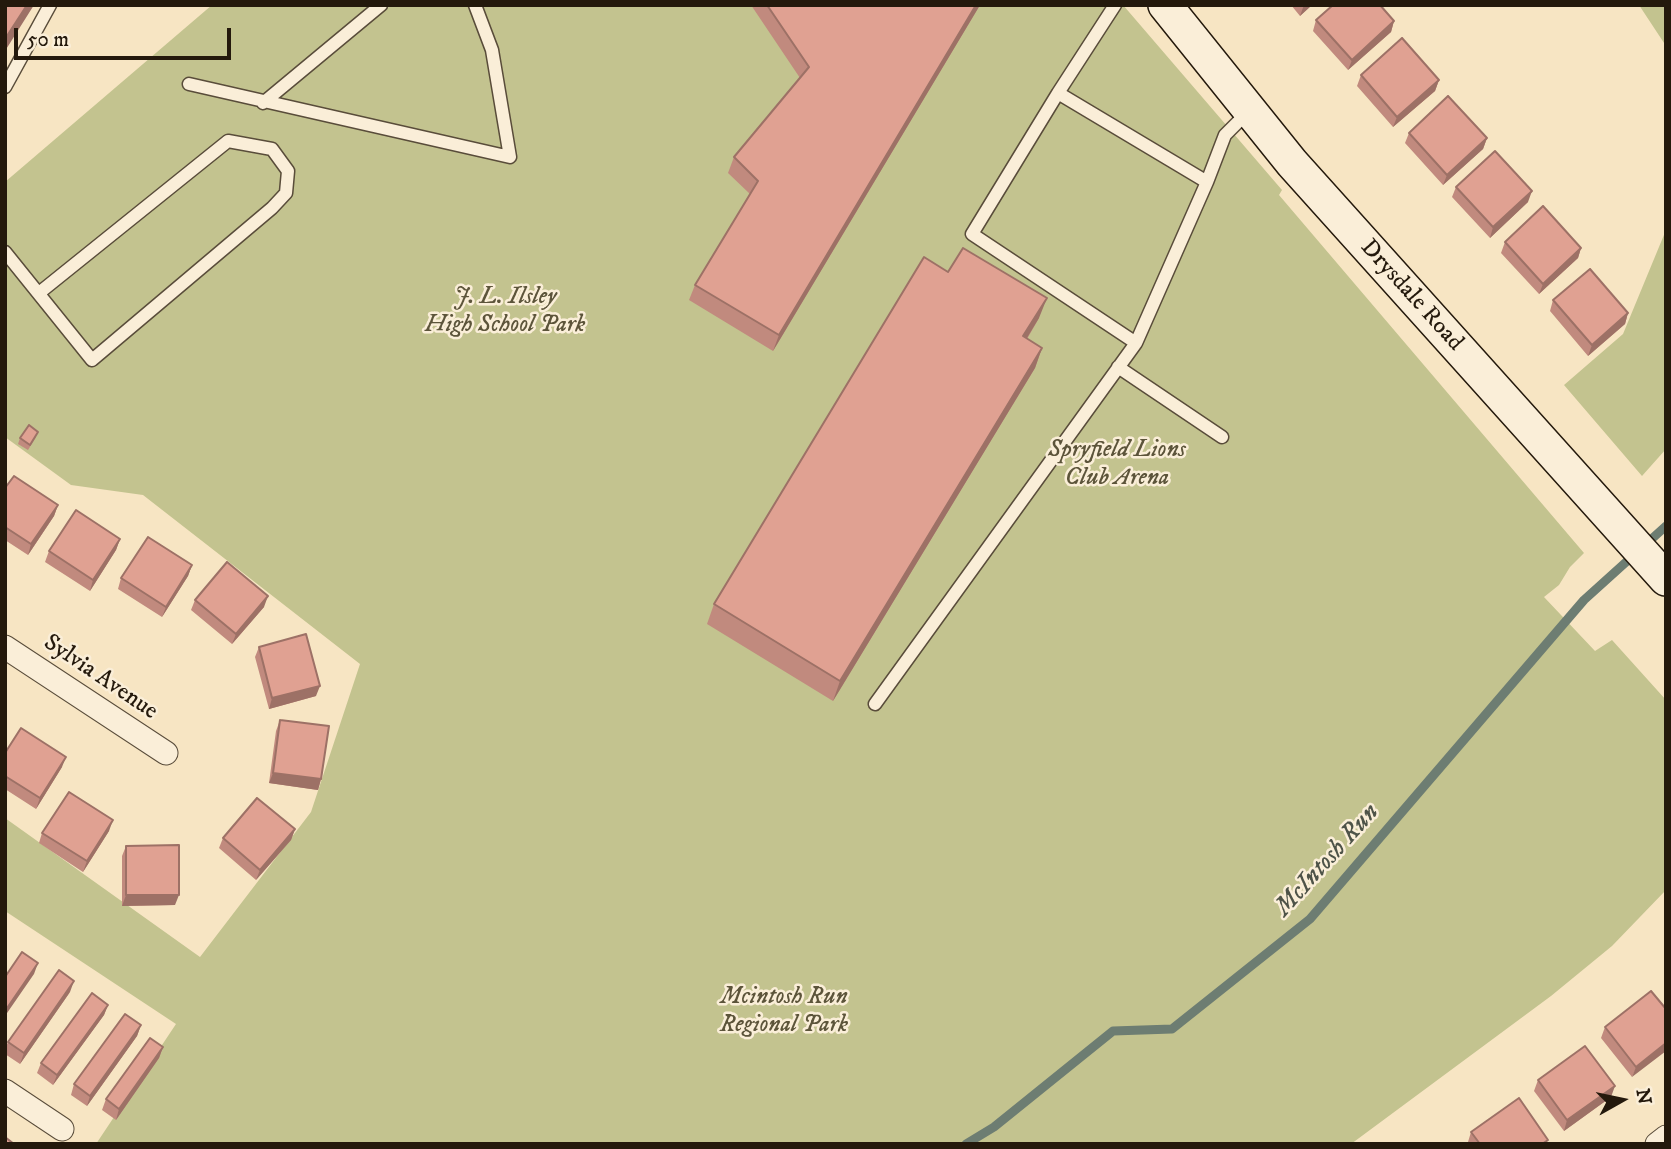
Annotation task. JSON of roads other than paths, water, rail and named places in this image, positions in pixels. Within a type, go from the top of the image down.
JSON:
[{"type":"street","name":"Drysdale Road","points":[[1165,5],[1292,163],[1666,579]]},
{"type":"street","name":"Sylvia Avenue","points":[[5,647],[166,753]]},
{"type":"street","points":[[5,1091],[62,1129]]},
{"type":"street","points":[[1657,1144],[1666,1137]]},
{"type":"lane","points":[[5,87],[50,5]]},
{"type":"lane","points":[[263,103],[381,5]]},
{"type":"lane","points":[[189,84],[510,158],[492,50],[475,5]]},
{"type":"lane","points":[[1115,5],[972,234],[1136,343]]},
{"type":"lane","points":[[1058,93],[1208,182]]},
{"type":"lane","points":[[875,704],[1136,343],[1208,182],[1225,135],[1250,111]]},
{"type":"lane","points":[[5,252],[38,293],[92,360],[272,208],[286,193],[289,171],[272,149],[228,141],[38,293]]},
{"type":"lane","points":[[1118,367],[1222,437]]},
{"type":"waterway","name":"McIntosh Run","points":[[966,1144],[994,1127],[1113,1031],[1172,1029],[1310,919],[1584,600],[1666,526]]},
{"type":"park label","name":"J. L. Ilsley High School Park","points":[[505,312]]},
{"type":"park label","name":"Spryfield Lions Club Arena","points":[[1117,465]]},
{"type":"park label","name":"Mcintosh Run Regional Park","points":[[784,1012]]}]
